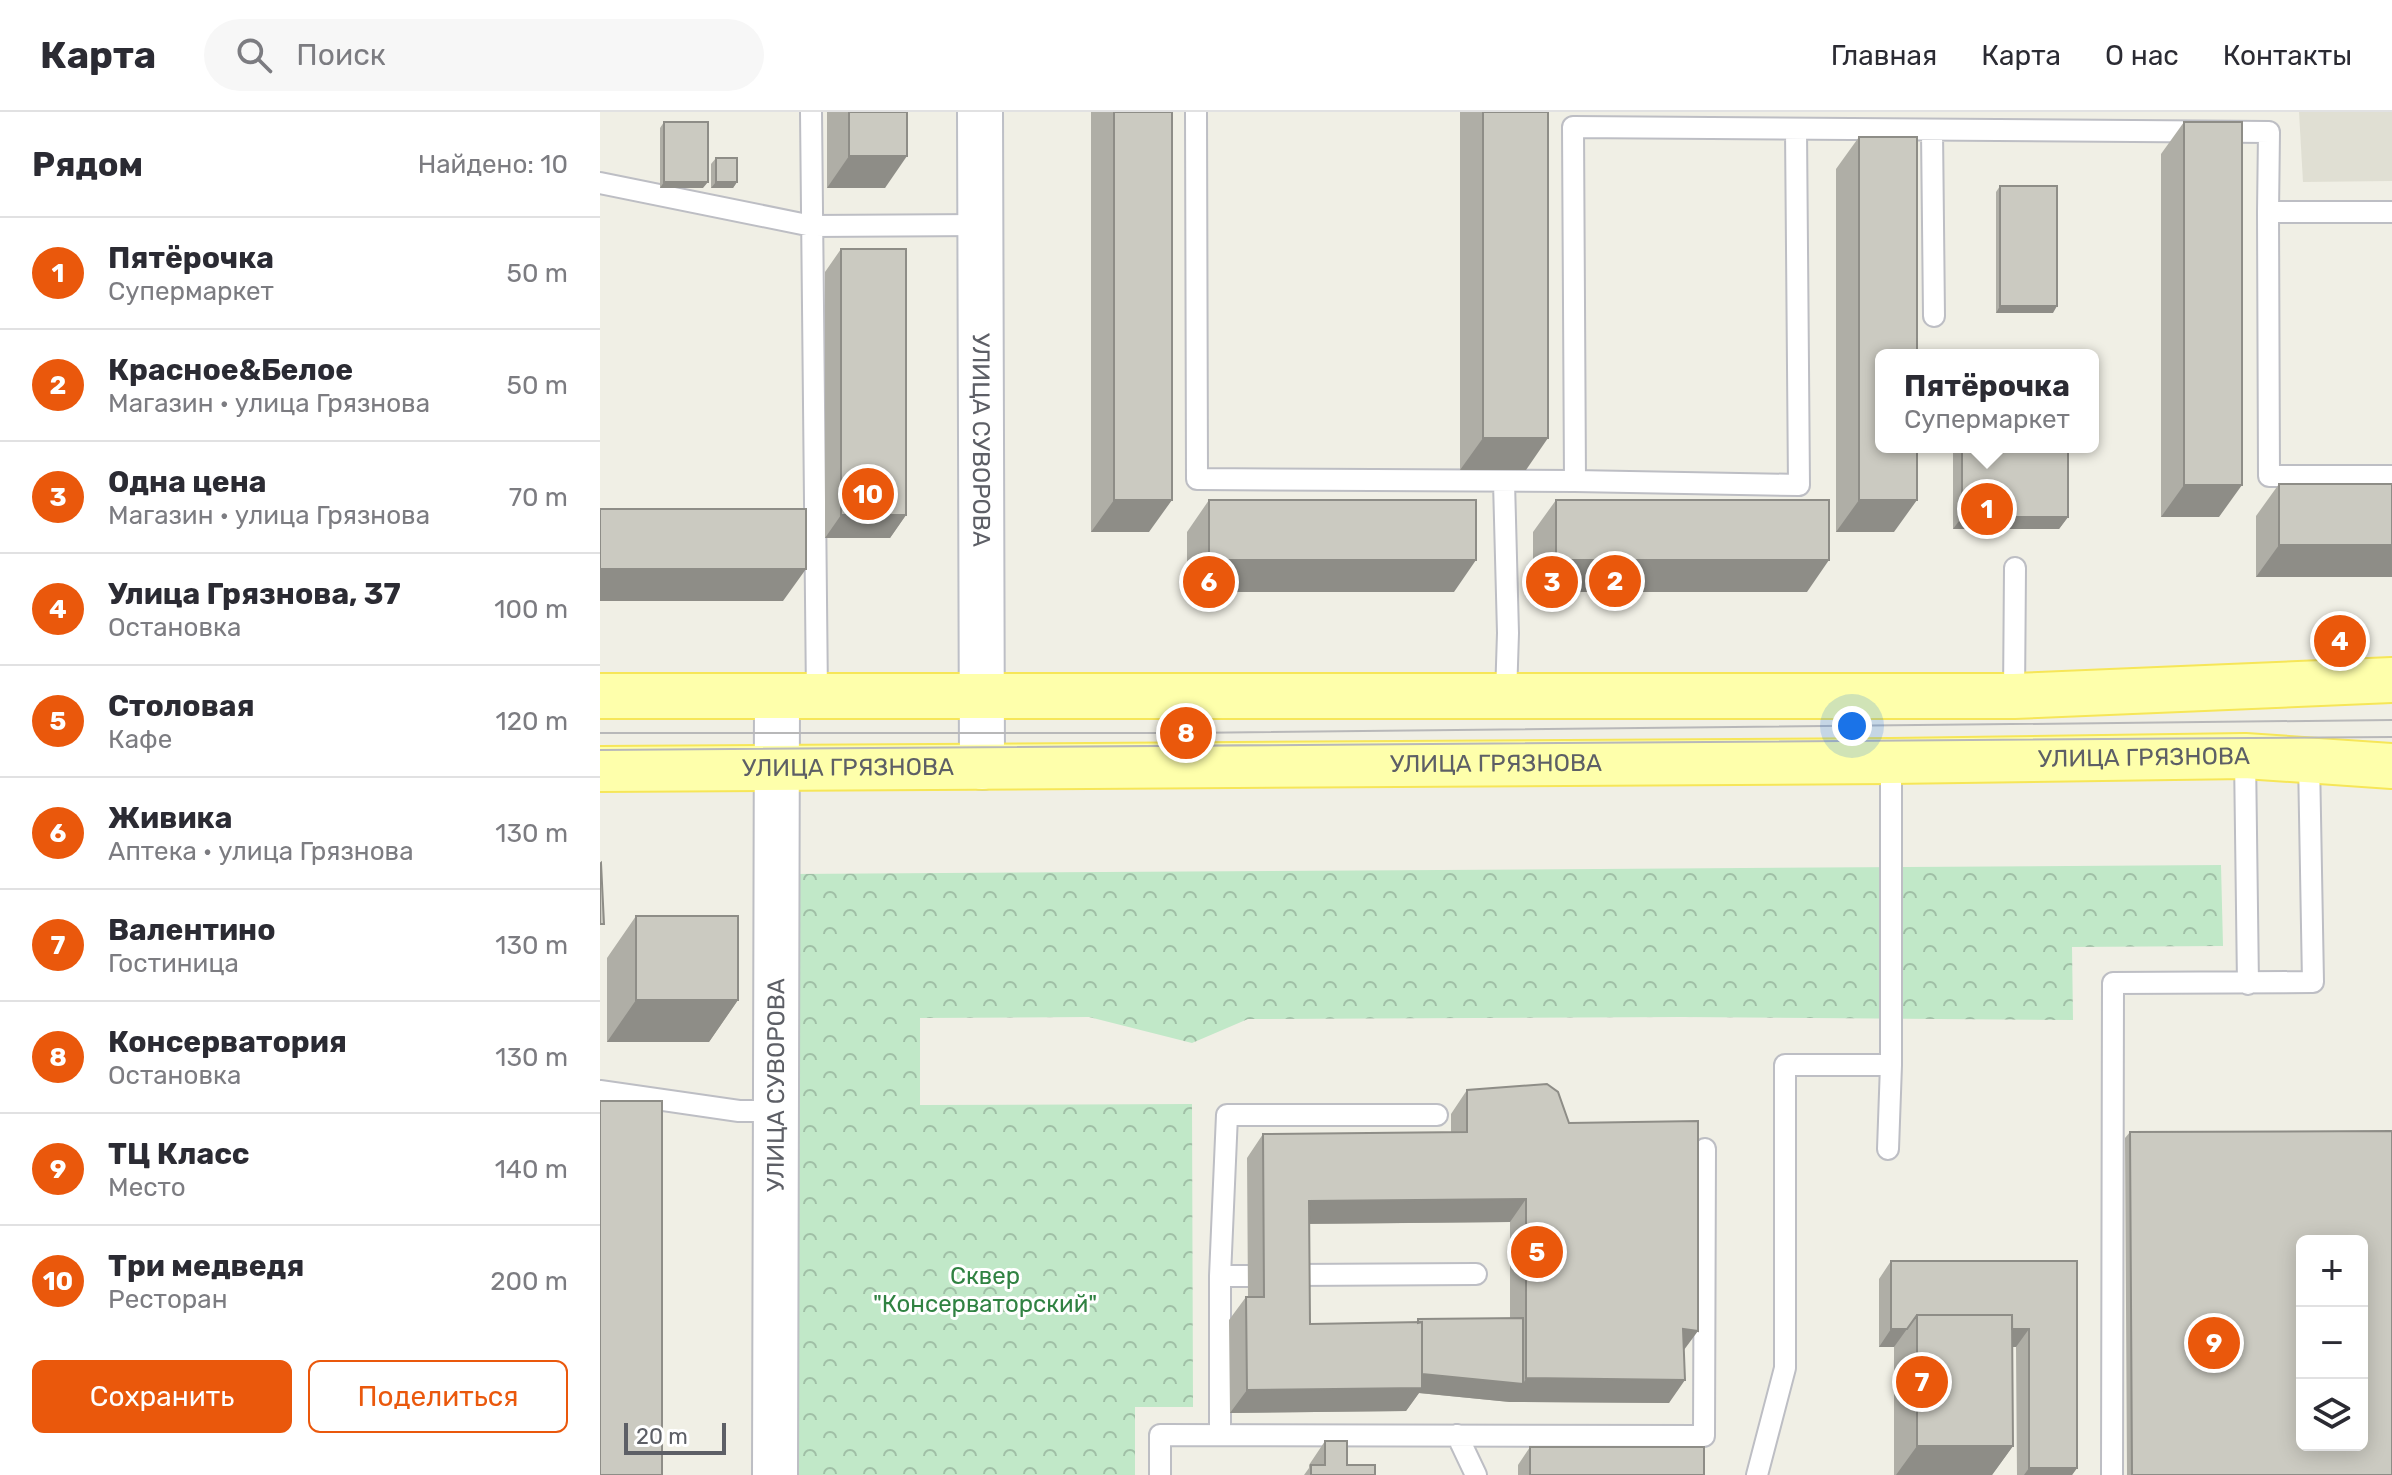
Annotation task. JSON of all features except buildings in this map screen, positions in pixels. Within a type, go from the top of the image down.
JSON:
[{"type":"main road","points":[[600,696],[2014,696],[2392,680]]},
{"type":"main road","name":"УЛИЦА ГРЯЗНОВА","points":[[600,769],[2245,756],[2392,766]]},
{"type":"street","name":"УЛИЦА СУВОРОВА","points":[[980,112],[982,767]]},
{"type":"street","name":"УЛИЦА СУВОРОВА","points":[[775,1475],[777,768],[797,696]]},
{"type":"lane","points":[[797,696],[808,526],[811,112]]},
{"type":"lane","points":[[1196,112],[1197,479],[1799,485],[1796,129]]},
{"type":"lane","points":[[1575,481],[1573,119],[1796,129],[2269,132],[2269,476],[2392,476]]},
{"type":"lane","points":[[1932,131],[1934,316]]},
{"type":"lane","points":[[600,183],[812,226],[981,225]]},
{"type":"lane","points":[[2268,212],[2392,212]]},
{"type":"lane","points":[[1504,482],[1508,633],[1506,696]]},
{"type":"lane","points":[[2014,696],[2015,568]]},
{"type":"lane","points":[[2245,756],[2248,984]]},
{"type":"lane","points":[[2112,1475],[2113,983],[2313,982],[2309,760]]},
{"type":"lane","points":[[1888,1149],[1891,761]]},
{"type":"lane","points":[[1757,1475],[1785,1368],[1785,1065],[1891,1065]]},
{"type":"lane","points":[[600,1091],[739,1111],[776,1111]]},
{"type":"lane","points":[[1220,1435],[1220,1276],[1227,1115],[1437,1115]]},
{"type":"lane","points":[[1160,1475],[1160,1435],[1704,1436],[1705,1149]]},
{"type":"lane","points":[[1293,1275],[1476,1274]]},
{"type":"lane","points":[[1220,1276],[1248,1276]]},
{"type":"lane","points":[[1457,1435],[1476,1475]]},
{"type":"shaded area","points":[[2299,112],[2392,112],[2392,181],[2303,182]]},
{"type":"green space","name":"Сквер \"Консерваторский\"","points":[[2221,865],[2223,946],[2072,947],[2073,1020],[1682,1017],[1248,1019],[1192,1043],[1089,1017],[920,1018],[920,1105],[1192,1104],[1193,1407],[1135,1407],[1135,1475],[792,1475],[793,874]]},
{"type":"tram line","points":[[600,733],[1186,733],[2392,720]]},
{"type":"tram line","points":[[600,750],[2392,737]]},
{"type":"place","name":"Три медведя","points":[[868,494]]},
{"type":"place","name":"Пятёрочка","points":[[1987,509]]},
{"type":"place","name":"Красное&Белое","points":[[1615,581]]},
{"type":"place","name":"Живика","points":[[1209,582]]},
{"type":"place","name":"Одна цена","points":[[1552,582]]},
{"type":"place","name":"Улица Грязнова, 37","points":[[2340,641]]},
{"type":"place","name":"Консерватория","points":[[1186,733]]},
{"type":"place","name":"Столовая","points":[[1537,1252]]},
{"type":"place","name":"ТЦ Класс","points":[[2214,1343]]},
{"type":"place","name":"Валентино","points":[[1922,1382]]}]
